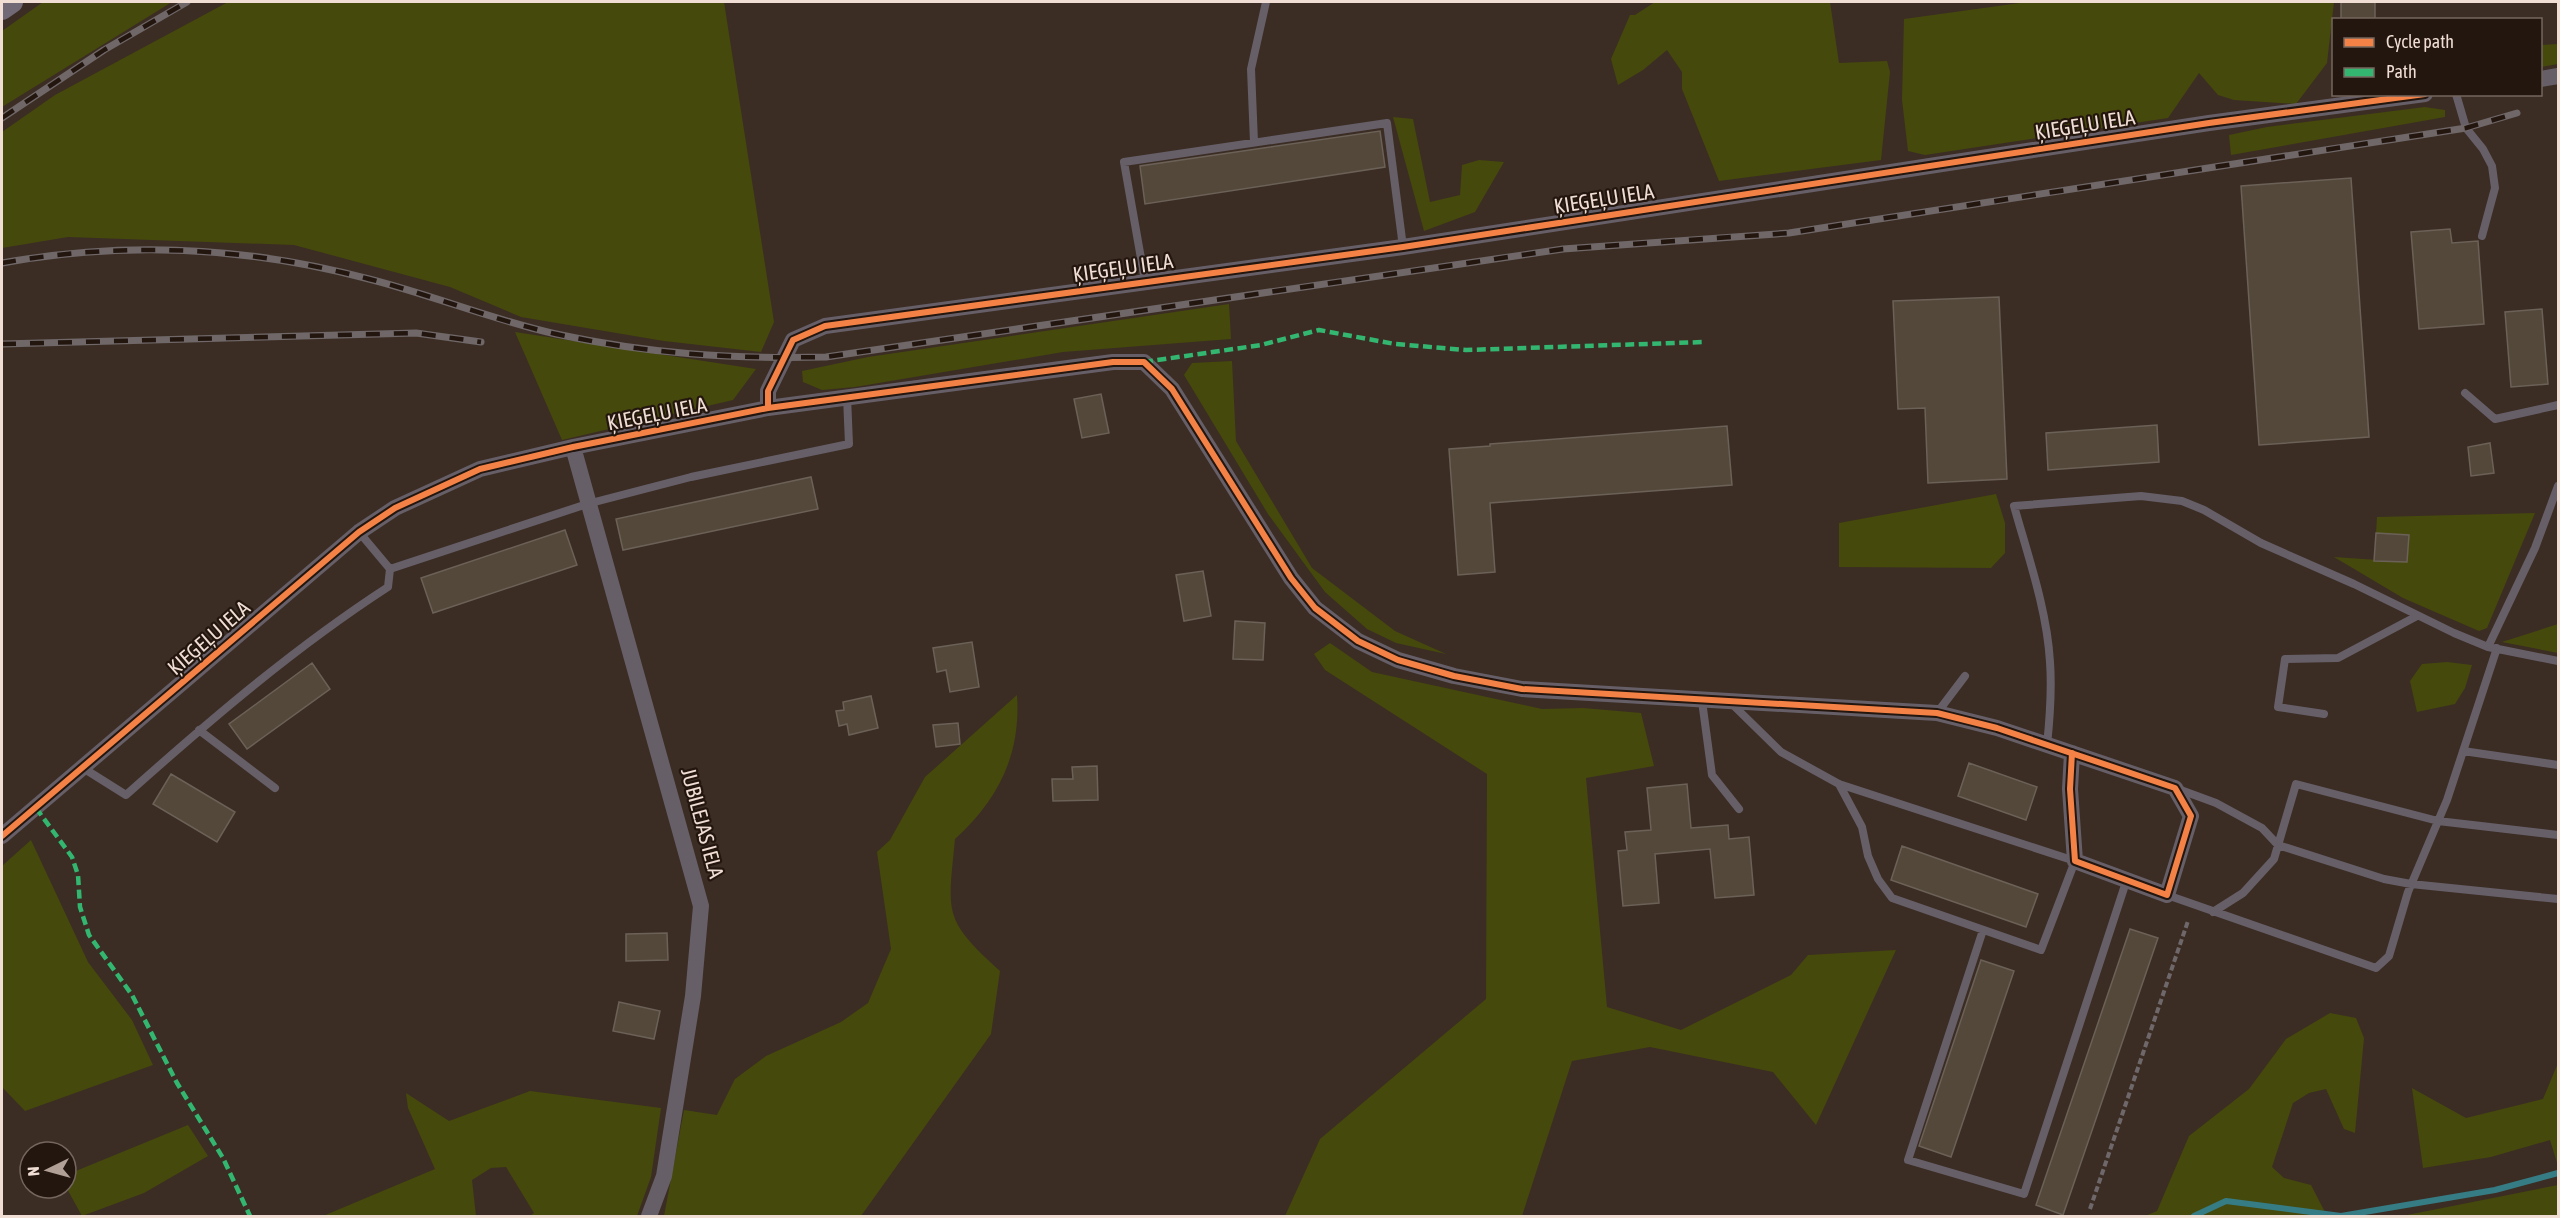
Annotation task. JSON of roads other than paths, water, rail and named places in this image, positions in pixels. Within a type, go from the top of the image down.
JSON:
[{"type":"main road","points":[[2,9],[12,2]]},
{"type":"street","points":[[2542,79],[2559,76]]},
{"type":"street","name":"ĶIEĢEĻU IELA","points":[[2,836],[359,532],[395,508],[480,469],[573,447],[768,408],[768,391],[793,340],[825,326],[1403,247],[2209,123],[2410,96]]},
{"type":"street","points":[[768,408],[1113,362],[1144,362],[1172,389],[1291,578],[1315,608],[1358,641],[1409,663],[1454,676],[1522,689],[1937,713],[1997,728],[2046,745],[2072,753],[2175,788],[2191,816],[2167,895],[2126,882],[2075,861],[2070,789],[2072,753]]},
{"type":"street","name":"JUBILEJAS IELA","points":[[573,447],[587,504],[701,906],[693,996],[664,1176],[649,1216]]},
{"type":"lane","points":[[1254,142],[1251,69],[1266,2]]},
{"type":"lane","points":[[2457,96],[2466,128],[2483,149],[2492,166],[2495,188],[2482,236]]},
{"type":"lane","points":[[1145,281],[1124,162],[1387,123],[1403,247]]},
{"type":"lane","points":[[2464,393],[2495,419],[2559,405]]},
{"type":"lane","points":[[390,570],[587,504],[691,477],[849,444],[847,397]]},
{"type":"lane","points":[[2167,895],[2376,968],[2389,956],[2411,884],[2438,821],[2463,751],[2492,648],[2559,486]]},
{"type":"lane","points":[[2046,745],[2051,707],[2050,660],[2038,595],[2014,506],[2141,496],[2182,501],[2204,510],[2261,543],[2354,584],[2417,616],[2492,648],[2559,661]]},
{"type":"lane","points":[[83,768],[126,795],[200,730],[343,617],[388,587],[390,570],[359,532]]},
{"type":"lane","points":[[2324,714],[2278,707],[2285,659],[2338,658],[2417,616]]},
{"type":"lane","points":[[1937,713],[1965,676]]},
{"type":"lane","points":[[1702,700],[1712,775],[1739,809]]},
{"type":"lane","points":[[1730,702],[1781,752],[1839,784],[2075,861],[2041,950],[1892,898],[1878,879],[1868,856],[1862,827],[1839,784]]},
{"type":"lane","points":[[200,730],[275,788]]},
{"type":"lane","points":[[2463,751],[2559,765]]},
{"type":"lane","points":[[2213,912],[2243,893],[2274,859],[2296,784],[2438,821],[2559,835]]},
{"type":"lane","points":[[2175,788],[2216,804],[2262,828],[2278,845],[2384,879],[2411,884],[2559,899]]},
{"type":"lane","points":[[1983,930],[1908,1160],[2024,1194],[2126,882]]},
{"type":"waterway","points":[[2194,1216],[2226,1201],[2341,1216],[2495,1190],[2558,1173]]},
{"type":"railway","points":[[2,118],[104,50],[187,2]]},
{"type":"railway","points":[[2,263],[48,256],[140,250],[232,254],[324,268],[416,292],[509,322],[590,341],[690,354],[826,357],[1563,249],[1789,233],[2466,128],[2517,113]]},
{"type":"railway","points":[[2,344],[416,333],[481,342]]}]
